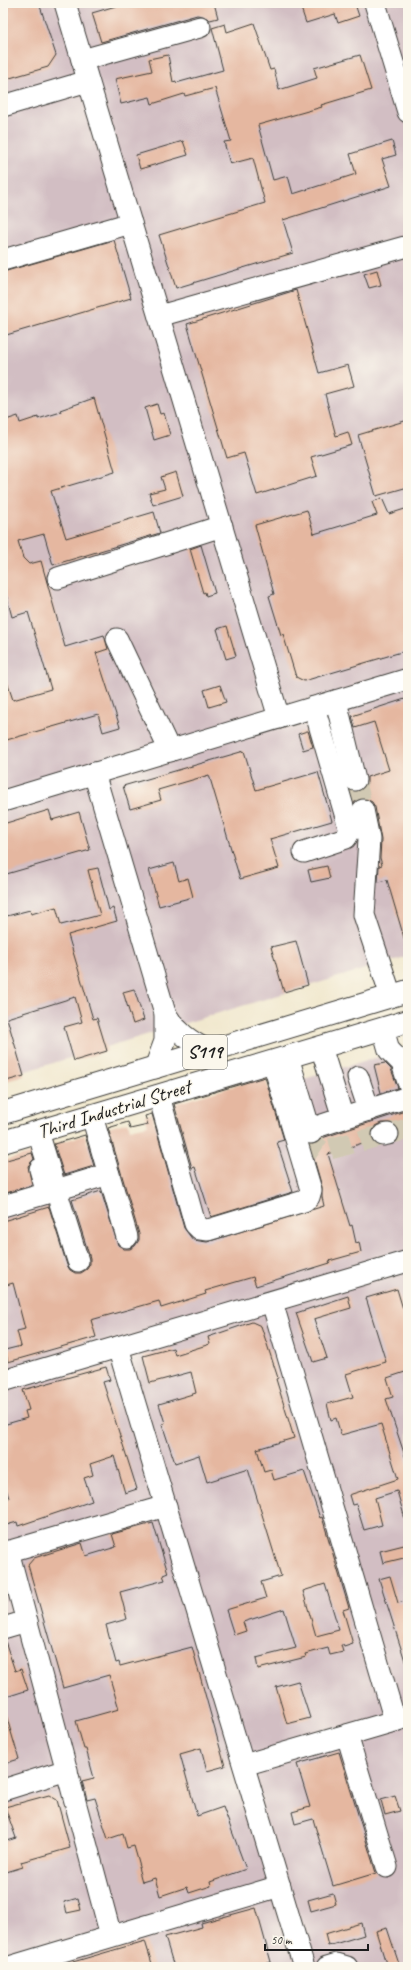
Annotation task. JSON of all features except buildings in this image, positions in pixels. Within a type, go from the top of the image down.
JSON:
[{"type":"main road","name":"Third Industrial Street","points":[[3,1114],[400,994]]},
{"type":"main road","name":"Third Industrial Street","points":[[3,1142],[321,1047],[400,1025]]},
{"type":"street","points":[[65,3],[279,718]]},
{"type":"street","points":[[375,3],[408,112]]},
{"type":"street","points":[[3,106],[86,72],[200,34]]},
{"type":"street","points":[[3,260],[131,223]]},
{"type":"street","points":[[159,316],[408,246]]},
{"type":"street","points":[[58,578],[222,526]]},
{"type":"street","points":[[117,639],[170,751]]},
{"type":"street","points":[[3,801],[408,679]]},
{"type":"street","points":[[336,701],[355,780]]},
{"type":"street","points":[[304,852],[346,838],[350,831],[314,707]]},
{"type":"street","points":[[94,773],[165,1013],[165,1041],[155,1068]]},
{"type":"street","points":[[363,810],[369,839],[364,915],[400,994]]},
{"type":"street","points":[[165,1013],[178,1032],[187,1039],[209,1051]]},
{"type":"street","points":[[400,1025],[389,1050],[402,1063],[408,1082]]},
{"type":"street","points":[[321,1047],[343,1118]]},
{"type":"street","points":[[159,1096],[195,1224],[200,1229],[204,1230],[215,1228],[304,1201],[311,1193],[281,1059]]},
{"type":"street","points":[[281,1059],[311,1131],[343,1118],[408,1097]]},
{"type":"street","points":[[358,1077],[369,1110]]},
{"type":"street","points":[[92,1116],[127,1237]]},
{"type":"street","points":[[33,1133],[56,1190],[78,1261]]},
{"type":"street","points":[[3,1206],[46,1192],[33,1133]]},
{"type":"street","points":[[56,1190],[109,1174]]},
{"type":"street","points":[[3,1381],[408,1261]]},
{"type":"street","points":[[244,1765],[402,1719],[272,1302]]},
{"type":"street","points":[[118,1347],[304,1967]]},
{"type":"street","points":[[111,1936],[27,1621],[6,1552],[166,1506]]},
{"type":"street","points":[[3,1628],[27,1621]]},
{"type":"street","points":[[347,1735],[387,1867]]},
{"type":"street","points":[[3,1790],[67,1770]]},
{"type":"street","points":[[9,1967],[280,1886]]},
{"type":"street","points":[[327,1967],[341,1964],[347,1967]]},
{"type":"shaded area","points":[[3,3],[408,3],[408,956],[3,1078]]},
{"type":"shaded area","points":[[408,1048],[408,1967],[3,1967],[3,1169]]},
{"type":"tunnel","points":[[355,780],[363,810]]},
{"type":"tunnel","points":[[388,1134],[408,1129]]},
{"type":"tunnel","points":[[311,1133],[316,1147],[322,1151],[383,1135]]}]
